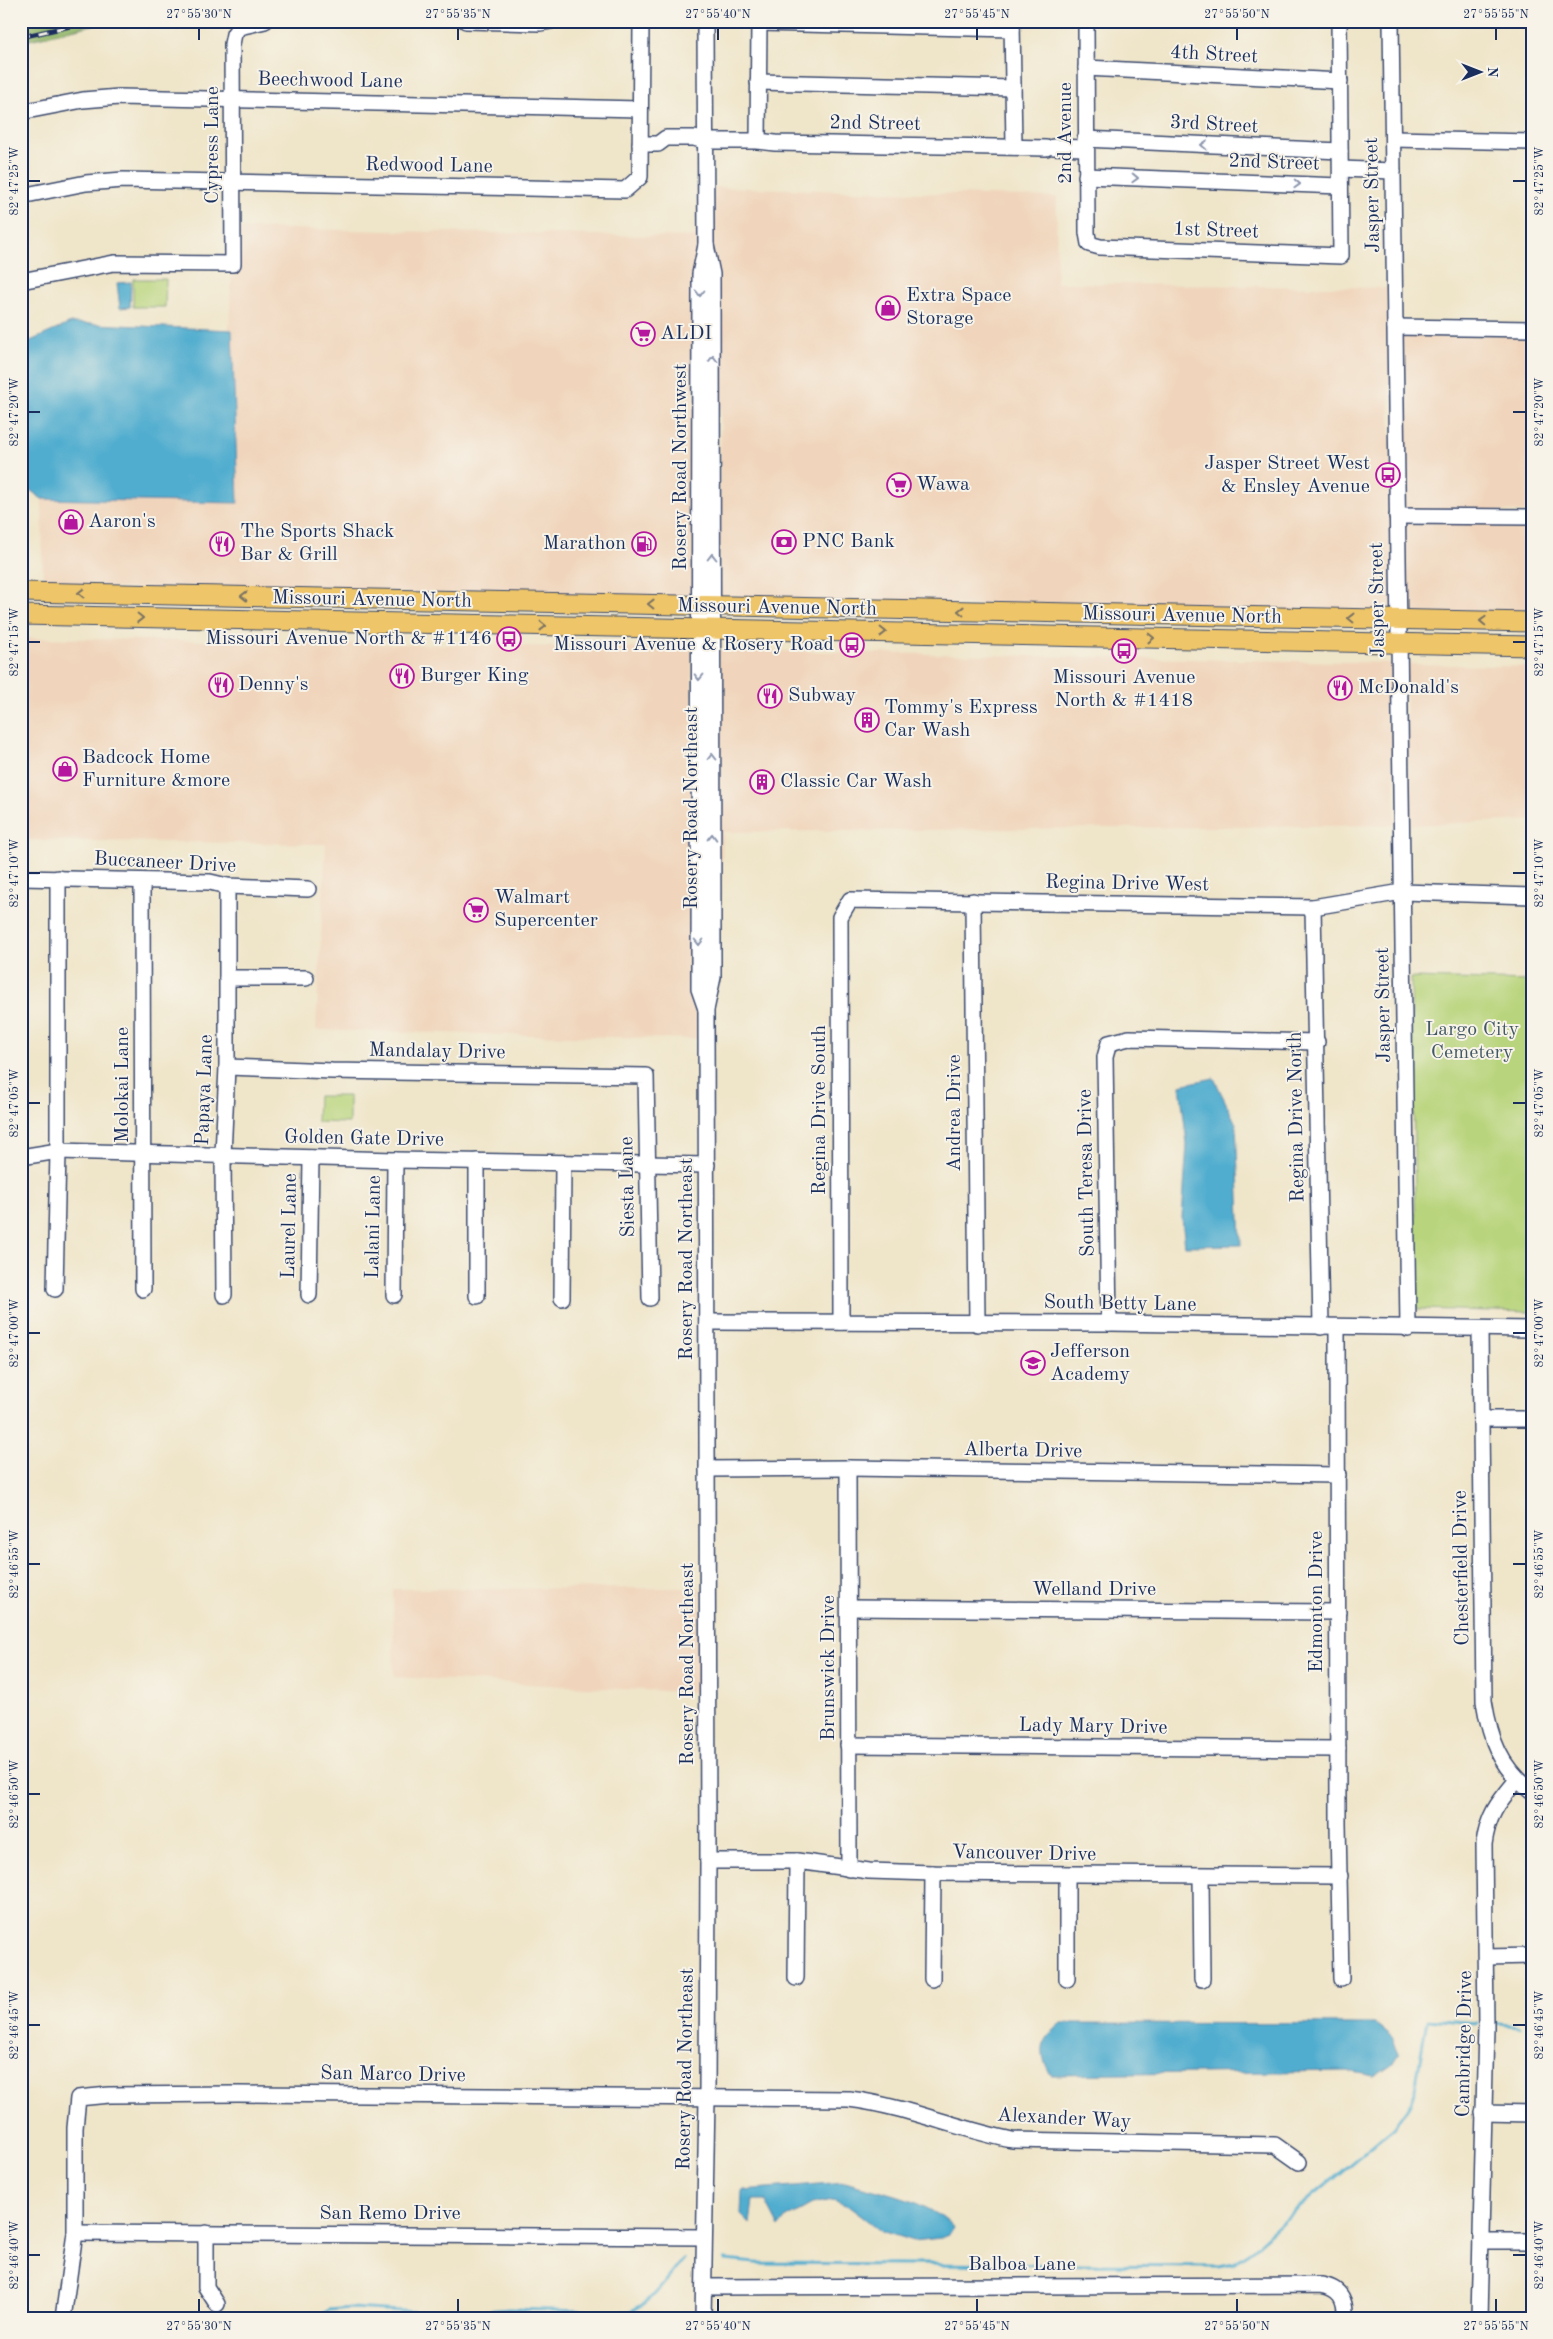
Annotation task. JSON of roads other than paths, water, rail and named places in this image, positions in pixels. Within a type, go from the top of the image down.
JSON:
[{"type":"main road","name":"Missouri Avenue North","points":[[21,592],[1532,622]]},
{"type":"main road","points":[[296,621],[312,612],[321,598]]},
{"type":"main road","points":[[339,622],[343,614],[351,610],[455,611],[467,600]]},
{"type":"main road","points":[[914,633],[945,625],[1033,624],[1054,612]]},
{"type":"main road","name":"Missouri Avenue North","points":[[21,615],[1532,646]]},
{"type":"main road","points":[[1042,636],[1054,628],[1064,625],[1124,624],[1168,615]]},
{"type":"street","name":"Cypress Lane","points":[[21,281],[114,263],[233,264],[232,44],[234,34],[239,27],[265,21]]},
{"type":"street","points":[[466,21],[551,21]]},
{"type":"street","points":[[640,144],[641,21]]},
{"type":"street","name":"Rosery Road Northwest","points":[[704,21],[706,245],[712,274],[713,460],[706,605]]},
{"type":"street","name":"2nd Avenue","points":[[1086,21],[1085,143],[1087,233],[1090,244]]},
{"type":"street","points":[[1340,21],[1340,186]]},
{"type":"street","name":"Jasper Street","points":[[1391,21],[1408,1329]]},
{"type":"street","points":[[758,141],[759,22],[1012,25],[1014,147]]},
{"type":"street","name":"4th Street","points":[[1086,68],[1340,81]]},
{"type":"street","points":[[758,82],[1013,88]]},
{"type":"street","name":"Beechwood Lane","points":[[21,112],[76,101],[120,97],[639,108]]},
{"type":"street","points":[[1392,139],[1532,142]]},
{"type":"street","name":"2nd Street","points":[[640,144],[658,144],[666,149],[694,147],[704,141],[1014,147],[1050,147],[1085,143]]},
{"type":"street","name":"3rd Street","points":[[1085,143],[1340,151]]},
{"type":"street","name":"Redwood Lane","points":[[21,196],[86,183],[123,180],[625,190],[640,177],[640,144]]},
{"type":"street","points":[[1341,169],[1393,171]]},
{"type":"street","name":"2nd Street","points":[[1086,176],[1340,186]]},
{"type":"street","name":"1st Street","points":[[1090,244],[1100,247],[1341,256],[1340,186]]},
{"type":"street","name":"Rosery Road Northwest","points":[[706,245],[700,274],[706,605]]},
{"type":"street","points":[[1395,327],[1532,328]]},
{"type":"street","points":[[701,386],[706,398],[706,446],[713,460]]},
{"type":"street","points":[[1397,516],[1532,517]]},
{"type":"street","name":"Rosery Road Northeast","points":[[703,2318],[707,2098],[708,1860],[706,1010],[713,977],[706,605]]},
{"type":"street","name":"Buccaneer Drive","points":[[21,878],[210,882],[227,886],[308,889]]},
{"type":"street","points":[[55,1289],[58,1151],[58,878]]},
{"type":"street","name":"Molokai Lane","points":[[142,881],[143,1288]]},
{"type":"street","name":"Papaya Lane","points":[[224,1295],[223,1155],[227,1067],[227,886]]},
{"type":"street","name":"Regina Drive West","points":[[850,900],[1313,906],[1402,892],[1532,896]]},
{"type":"street","name":"Regina Drive South","points":[[841,1322],[840,917],[850,900]]},
{"type":"street","name":"Andrea Drive","points":[[973,901],[977,1324]]},
{"type":"street","name":"Regina Drive North","points":[[1313,906],[1321,1327]]},
{"type":"street","points":[[227,978],[306,978]]},
{"type":"street","name":"South Teresa Drive","points":[[1109,1323],[1105,1057],[1109,1043],[1129,1038],[1317,1042]]},
{"type":"street","name":"Mandalay Drive","points":[[227,1067],[342,1071],[646,1076]]},
{"type":"street","name":"Siesta Lane","points":[[646,1076],[650,1298]]},
{"type":"street","name":"Golden Gate Drive","points":[[21,1157],[58,1151],[144,1152],[395,1160],[707,1165]]},
{"type":"street","name":"Laurel Lane","points":[[309,1294],[311,1158]]},
{"type":"street","name":"Lalani Lane","points":[[394,1295],[395,1160]]},
{"type":"street","points":[[477,1161],[477,1296]]},
{"type":"street","points":[[562,1298],[563,1163]]},
{"type":"street","name":"South Betty Lane","points":[[707,1322],[1109,1323],[1337,1328],[1532,1329]]},
{"type":"street","name":"Edmonton Drive","points":[[1337,1328],[1338,1749],[1341,1979]]},
{"type":"street","name":"Chesterfield Drive","points":[[1480,1329],[1484,1701],[1487,1725],[1494,1745],[1517,1780],[1532,1792]]},
{"type":"street","points":[[1481,1419],[1532,1419]]},
{"type":"street","name":"Alberta Drive","points":[[707,1469],[848,1468],[1338,1475]]},
{"type":"street","name":"Brunswick Drive","points":[[848,1468],[849,1869]]},
{"type":"street","name":"Welland Drive","points":[[849,1608],[1338,1612]]},
{"type":"street","name":"Lady Mary Drive","points":[[848,1745],[1338,1749]]},
{"type":"street","name":"Cambridge Drive","points":[[1479,2318],[1486,1957],[1484,1844],[1487,1824],[1495,1806],[1517,1780]]},
{"type":"street","name":"Vancouver Drive","points":[[708,1860],[797,1861],[849,1869],[933,1873],[1340,1876]]},
{"type":"street","points":[[796,1978],[797,1861]]},
{"type":"street","points":[[932,1979],[933,1873]]},
{"type":"street","points":[[1067,1875],[1067,1978]]},
{"type":"street","points":[[1201,1876],[1202,1979]]},
{"type":"street","points":[[1486,1957],[1532,1956]]},
{"type":"street","name":"San Marco Drive","points":[[75,2233],[75,2128],[78,2098],[109,2095],[238,2094],[707,2098]]},
{"type":"street","name":"Alexander Way","points":[[707,2098],[849,2100],[900,2108],[980,2134],[1012,2140],[1275,2145],[1298,2162]]},
{"type":"street","points":[[1484,2113],[1532,2114]]},
{"type":"street","points":[[63,2318],[75,2233]]},
{"type":"street","name":"San Remo Drive","points":[[75,2233],[704,2236]]},
{"type":"street","points":[[206,2233],[206,2287],[217,2304]]},
{"type":"street","points":[[1481,2240],[1532,2242]]},
{"type":"street","name":"Balboa Lane","points":[[704,2287],[1321,2285],[1338,2291],[1343,2299],[1345,2318]]},
{"type":"water","points":[[131,282],[130,307],[120,308],[117,283]]},
{"type":"water","points":[[71,323],[232,330],[238,503],[42,499],[26,487],[28,342]]},
{"type":"water","points":[[1214,1078],[1236,1124],[1241,1245],[1185,1246],[1182,1218],[1187,1144],[1180,1085]]},
{"type":"water","points":[[1062,2023],[1376,2024],[1392,2037],[1399,2053],[1392,2064],[1374,2076],[1347,2071],[1051,2075],[1044,2059],[1043,2046],[1049,2035]]},
{"type":"water","points":[[845,2182],[916,2203],[942,2217],[953,2227],[949,2235],[942,2238],[913,2241],[881,2231],[848,2206],[833,2200],[812,2204],[785,2219],[779,2227],[765,2200],[753,2200],[750,2224],[741,2215],[742,2190]]},
{"type":"waterway","points":[[725,2260],[755,2263],[1219,2266],[1234,2263],[1245,2256],[1394,2128],[1409,2107],[1415,2090],[1427,2019],[1477,2023]]},
{"type":"waterway","points":[[1498,2024],[1520,2026]]},
{"type":"waterway","points":[[317,2318],[329,2310],[351,2308],[451,2314],[509,2309],[628,2312],[652,2297],[684,2259]]},
{"type":"railway","points":[[21,37],[93,21]]},
{"type":"place","name":"Extra Space Storage","points":[[888,308]]},
{"type":"place","name":"ALDI","points":[[643,334]]},
{"type":"place","name":"Jasper Street West & Ensley Avenue","points":[[1388,475]]},
{"type":"place","name":"Wawa","points":[[899,485]]},
{"type":"place","name":"Aaron's","points":[[71,522]]},
{"type":"place","name":"PNC Bank","points":[[784,542]]},
{"type":"place","name":"The Sports Shack Bar & Grill","points":[[222,544]]},
{"type":"place","name":"Marathon","points":[[644,544]]},
{"type":"place","name":"Missouri Avenue North & #1146","points":[[509,639]]},
{"type":"place","name":"Missouri Avenue & Rosery Road","points":[[852,645]]},
{"type":"place","name":"Missouri Avenue North & #1418","points":[[1124,651]]},
{"type":"place","name":"Burger King","points":[[402,676]]},
{"type":"place","name":"Denny's","points":[[221,685]]},
{"type":"place","name":"McDonald's","points":[[1340,688]]},
{"type":"place","name":"Subway","points":[[770,696]]},
{"type":"place","name":"Tommy's Express Car Wash","points":[[867,720]]},
{"type":"place","name":"Badcock Home Furniture &more","points":[[65,769]]},
{"type":"place","name":"Classic Car Wash","points":[[762,782]]},
{"type":"place","name":"Walmart Supercenter","points":[[476,910]]},
{"type":"place","name":"Jefferson Academy","points":[[1033,1363]]},
{"type":"park label","name":"Largo City Cemetery","points":[[1472,1042]]}]
